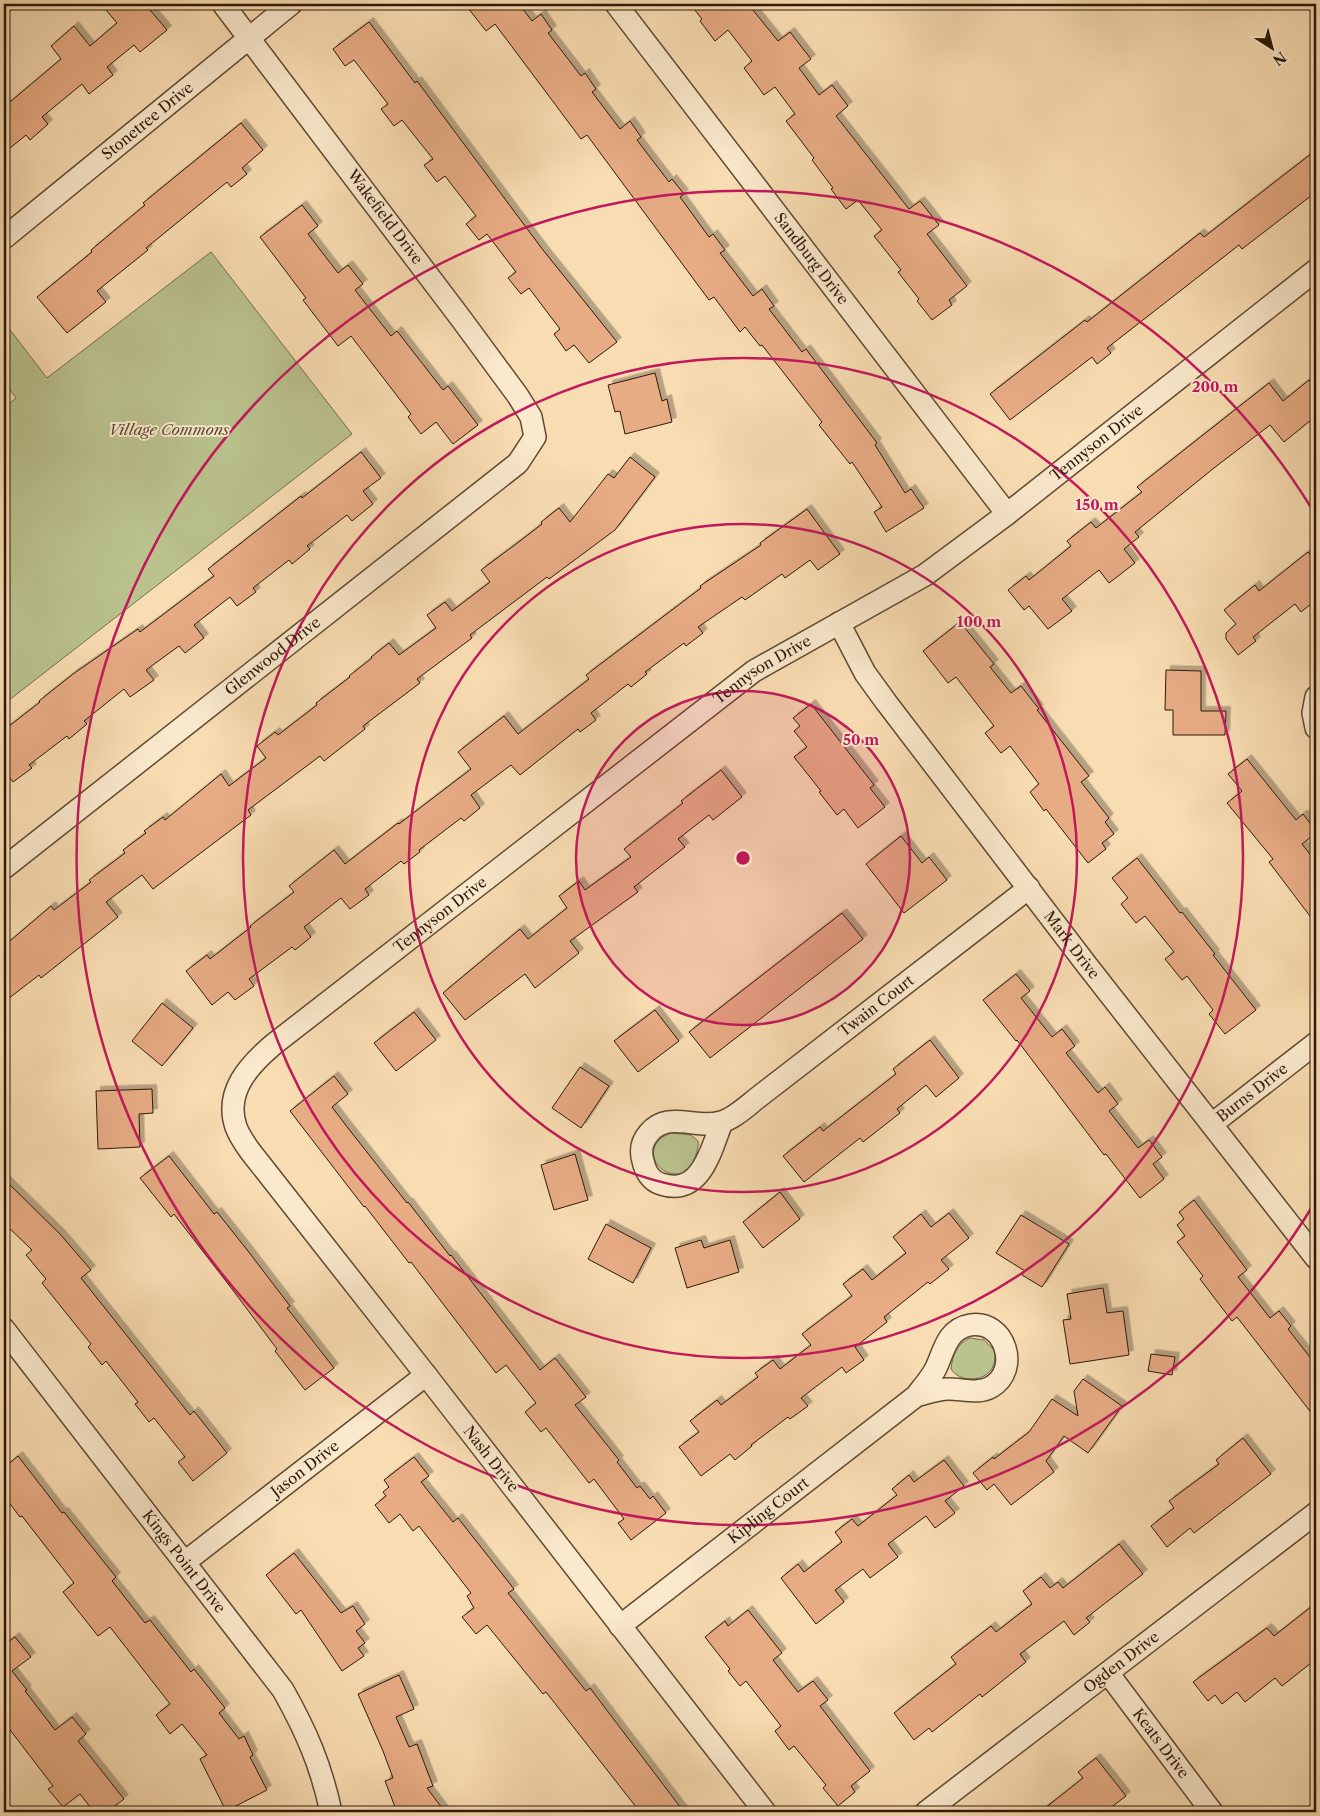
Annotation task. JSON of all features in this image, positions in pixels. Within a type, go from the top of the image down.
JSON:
[{"type":"street","name":"Wakefield Drive","points":[[224,4],[518,396],[532,417],[535,437]]},
{"type":"street","name":"Stonetree Drive","points":[[4,238],[291,4]]},
{"type":"street","name":"Sandburg Drive","points":[[616,4],[1007,514]]},
{"type":"street","name":"Tennyson Drive","points":[[233,1099],[243,1075],[257,1058],[754,671],[925,575],[1007,514],[1316,270]]},
{"type":"street","name":"Glenwood Drive","points":[[4,868],[518,463],[535,437]]},
{"type":"street","name":"Mark Drive","points":[[839,623],[865,673],[1086,964],[1316,1258]]},
{"type":"street","points":[[1316,697],[1314,713],[1316,728]]},
{"type":"street","name":"Twain Court","points":[[722,1122],[756,1100],[1029,888]]},
{"type":"street","name":"Burns Drive","points":[[1212,1124],[1316,1043]]},
{"type":"street","name":"Nash Drive","points":[[233,1099],[236,1128],[250,1151],[765,1812]]},
{"type":"street","name":"Kings Point Drive","points":[[4,1329],[282,1690],[298,1717],[314,1752],[324,1782],[330,1812]]},
{"type":"street","name":"Jason Drive","points":[[185,1562],[426,1375]]},
{"type":"street","name":"Kipling Court","points":[[620,1626],[916,1396]]},
{"type":"street","name":"Ogden Drive","points":[[926,1812],[1316,1513]]},
{"type":"street","name":"Keats Drive","points":[[1108,1673],[1212,1812]]},
{"type":"green space","name":"Village Commons","points":[[211,252],[352,434],[4,704],[4,408],[16,398],[4,382],[4,322],[47,378]]},
{"type":"green space","points":[[672,1133],[691,1135],[698,1141],[694,1160],[689,1169],[682,1173],[666,1172],[655,1161],[653,1153],[659,1140]]},
{"type":"green space","points":[[970,1338],[984,1340],[994,1350],[995,1360],[992,1369],[986,1374],[979,1378],[971,1379],[956,1375],[951,1369],[956,1351],[965,1340]]},
{"type":"building","points":[[101,4],[145,4],[167,30],[140,52],[134,45],[107,67],[113,75],[89,94],[82,84],[42,117],[48,124],[30,140],[26,135],[4,153],[4,107],[61,59],[51,46],[74,26],[90,46],[117,23]]},
{"type":"building","points":[[465,4],[519,4],[532,21],[541,14],[552,30],[548,33],[581,76],[585,73],[596,89],[592,92],[620,129],[630,121],[641,137],[637,140],[669,182],[672,179],[684,194],[680,197],[709,237],[713,234],[725,250],[720,253],[753,296],[762,289],[774,306],[769,309],[802,352],[806,349],[877,443],[875,445],[905,493],[911,489],[924,508],[886,532],[874,512],[882,507],[852,462],[850,464],[819,425],[822,422],[762,345],[760,346],[745,327],[740,332],[714,297],[709,300],[587,135],[581,139],[495,24],[486,31]]},
{"type":"building","points":[[690,4],[748,4],[778,41],[790,32],[811,59],[799,68],[819,95],[832,85],[848,106],[836,116],[909,209],[920,201],[939,225],[927,234],[967,286],[949,300],[952,305],[932,320],[917,301],[919,299],[898,272],[901,270],[874,236],[882,230],[858,200],[846,209],[831,189],[833,188],[812,160],[814,158],[786,121],[795,114],[775,87],[764,95],[744,68],[752,61],[728,30],[715,41],[700,21],[702,19]]},
{"type":"building","points":[[369,22],[415,83],[417,81],[543,250],[617,342],[589,363],[574,345],[566,351],[554,334],[560,329],[529,288],[521,294],[508,278],[516,272],[487,234],[479,240],[466,224],[476,216],[445,176],[437,182],[424,165],[433,159],[402,120],[394,126],[381,109],[388,104],[354,60],[345,66],[333,49]]},
{"type":"building","points":[[241,123],[263,150],[242,168],[247,174],[231,187],[227,182],[97,291],[106,302],[67,333],[37,297],[145,205],[143,203]]},
{"type":"building","points":[[1316,150],[1316,192],[1242,249],[1239,245],[1107,348],[1111,353],[1097,364],[1092,357],[1010,420],[990,394],[1085,320],[1087,322],[1200,233],[1204,237]]},
{"type":"building","points":[[302,205],[318,226],[308,234],[338,273],[348,265],[363,284],[355,290],[391,336],[397,331],[443,390],[448,386],[478,425],[453,444],[436,422],[421,434],[408,417],[411,414],[351,336],[338,346],[303,300],[306,298],[260,237]]},
{"type":"building","points":[[655,373],[662,401],[667,399],[672,422],[625,434],[620,411],[615,412],[608,385]]},
{"type":"building","points":[[1309,380],[1316,390],[1316,416],[1284,442],[1270,425],[1214,468],[1135,532],[1139,537],[1124,549],[1135,563],[1109,583],[1099,570],[1062,599],[1072,611],[1048,629],[1029,606],[1024,610],[1008,590],[1026,576],[1029,580],[1071,546],[1067,541],[1091,522],[1096,528],[1142,492],[1137,487],[1269,383],[1283,401]]},
{"type":"building","points":[[361,452],[381,478],[363,491],[373,504],[352,521],[347,515],[307,546],[310,549],[292,564],[289,560],[253,588],[256,592],[237,606],[230,597],[194,625],[204,638],[185,653],[179,646],[146,670],[154,680],[130,697],[124,689],[84,721],[87,724],[69,739],[67,736],[29,765],[32,768],[13,782],[4,770],[4,730],[73,674],[138,629],[140,632],[214,576],[208,569]]},
{"type":"building","points":[[630,457],[655,477],[615,530],[549,579],[547,577],[470,635],[472,638],[417,679],[420,683],[363,726],[365,729],[324,761],[320,756],[248,810],[251,815],[153,889],[142,875],[106,902],[118,917],[41,978],[39,975],[4,1002],[4,946],[51,906],[54,910],[91,882],[89,880],[125,853],[123,850],[146,833],[144,831],[163,817],[165,820],[221,774],[229,786],[266,758],[257,746],[275,732],[278,735],[317,705],[316,703],[350,677],[389,643],[399,655],[436,628],[427,615],[445,602],[452,611],[490,582],[481,570],[542,524],[541,522],[559,508],[570,522],[608,474],[614,478]]},
{"type":"building","points":[[807,509],[840,554],[818,570],[810,560],[785,578],[782,574],[745,600],[742,597],[698,627],[703,633],[686,646],[684,643],[645,672],[647,674],[631,687],[628,684],[591,713],[596,720],[580,732],[578,729],[520,775],[511,765],[471,795],[480,808],[464,821],[461,818],[404,864],[401,861],[365,889],[369,895],[350,909],[341,898],[304,927],[311,937],[295,950],[292,947],[249,979],[254,986],[235,1000],[228,992],[212,1005],[186,971],[207,955],[210,959],[294,892],[289,886],[334,850],[345,864],[471,769],[458,752],[504,716],[518,734],[589,679],[586,675],[701,588],[700,586],[761,545],[760,543]]},
{"type":"building","points":[[1308,552],[1316,562],[1316,600],[1301,612],[1295,604],[1253,637],[1256,641],[1238,655],[1226,639],[1226,633],[1236,624],[1224,610],[1255,585],[1259,591]]},
{"type":"building","points":[[960,622],[994,664],[990,667],[1011,693],[1021,686],[1039,709],[1037,710],[1089,776],[1081,782],[1109,818],[1105,822],[1114,834],[1102,843],[1106,849],[1088,863],[1046,809],[1044,811],[1030,792],[1039,784],[1010,746],[1001,753],[985,733],[994,726],[956,677],[948,683],[923,651]]},
{"type":"building","points":[[1166,670],[1201,671],[1201,711],[1226,711],[1225,735],[1173,735],[1173,710],[1165,710]]},
{"type":"building","points":[[811,704],[874,785],[870,788],[885,807],[858,828],[844,809],[837,815],[794,757],[807,747],[794,731],[800,726],[793,718]]},
{"type":"building","points":[[1247,759],[1296,820],[1303,814],[1316,831],[1302,844],[1316,862],[1316,924],[1269,862],[1273,859],[1227,803],[1242,791],[1228,774]]},
{"type":"building","points":[[721,770],[742,797],[713,820],[709,815],[678,839],[685,847],[634,887],[638,892],[570,941],[579,953],[535,988],[525,974],[465,1020],[443,993],[520,929],[528,939],[567,908],[559,896],[579,881],[585,890],[631,857],[624,849],[683,803],[681,801]]},
{"type":"building","points":[[901,836],[922,863],[929,857],[947,880],[904,913],[866,864]]},
{"type":"building","points":[[1137,858],[1215,954],[1213,955],[1256,1010],[1225,1034],[1209,1014],[1213,1010],[1187,976],[1182,980],[1165,959],[1174,952],[1145,916],[1136,923],[1121,904],[1128,898],[1112,878]]},
{"type":"building","points":[[842,913],[863,939],[710,1058],[689,1032]]},
{"type":"building","points":[[1016,974],[1030,991],[1021,998],[1052,1037],[1062,1029],[1075,1046],[1066,1053],[1098,1093],[1105,1087],[1118,1104],[1109,1111],[1138,1148],[1149,1140],[1162,1157],[1153,1164],[1164,1179],[1140,1198],[1106,1154],[1104,1155],[1017,1040],[983,1000]]},
{"type":"building","points":[[162,1003],[193,1028],[162,1066],[132,1041]]},
{"type":"building","points":[[655,1010],[679,1041],[638,1072],[614,1041]]},
{"type":"building","points":[[414,1012],[436,1040],[396,1071],[374,1043]]},
{"type":"building","points":[[930,1040],[959,1078],[936,1097],[926,1085],[897,1109],[900,1113],[863,1142],[860,1138],[804,1182],[783,1156],[820,1127],[823,1131],[896,1074],[893,1069]]},
{"type":"building","points":[[580,1067],[609,1086],[581,1128],[552,1108]]},
{"type":"building","points":[[334,1076],[348,1094],[332,1107],[407,1203],[451,1255],[540,1370],[555,1358],[586,1397],[575,1405],[619,1460],[617,1462],[637,1488],[640,1486],[650,1499],[653,1496],[666,1513],[631,1540],[618,1523],[624,1519],[594,1479],[589,1483],[546,1428],[541,1432],[525,1412],[536,1403],[506,1365],[496,1373],[411,1262],[409,1263],[364,1207],[290,1111]]},
{"type":"building","points":[[152,1089],[153,1113],[139,1114],[140,1147],[98,1149],[96,1091]]},
{"type":"building","points":[[575,1154],[588,1200],[554,1210],[541,1165]]},
{"type":"building","points":[[169,1156],[214,1214],[217,1212],[248,1251],[290,1306],[287,1308],[334,1368],[305,1390],[275,1351],[277,1349],[174,1214],[171,1217],[140,1178]]},
{"type":"building","points":[[4,1179],[60,1234],[91,1270],[81,1278],[190,1415],[194,1411],[227,1453],[193,1481],[178,1462],[185,1457],[154,1418],[149,1422],[135,1404],[138,1402],[106,1361],[102,1365],[88,1347],[91,1344],[42,1283],[46,1279],[26,1255],[32,1250],[4,1223]]},
{"type":"building","points":[[780,1192],[800,1219],[763,1248],[743,1222]]},
{"type":"building","points":[[1194,1200],[1247,1270],[1238,1277],[1270,1318],[1279,1311],[1291,1326],[1288,1329],[1316,1365],[1316,1419],[1237,1317],[1232,1321],[1200,1279],[1203,1276],[1177,1242],[1185,1236],[1177,1225],[1184,1219],[1179,1212]]},
{"type":"building","points":[[949,1213],[969,1238],[941,1260],[949,1269],[930,1284],[928,1282],[884,1317],[887,1322],[855,1347],[864,1360],[846,1373],[842,1367],[801,1398],[808,1406],[790,1419],[788,1417],[751,1445],[735,1460],[730,1454],[701,1476],[679,1447],[699,1432],[690,1421],[717,1400],[721,1405],[758,1377],[755,1373],[773,1360],[780,1369],[811,1345],[802,1334],[852,1296],[843,1284],[863,1269],[872,1280],[906,1253],[893,1237],[921,1214],[931,1227]]},
{"type":"building","points":[[1021,1215],[1069,1244],[1042,1287],[1022,1275],[1025,1271],[996,1253]]},
{"type":"building","points":[[606,1224],[651,1248],[633,1283],[588,1259]]},
{"type":"building","points":[[701,1240],[704,1248],[730,1240],[739,1272],[687,1288],[675,1248]]},
{"type":"building","points":[[1103,1288],[1107,1313],[1123,1311],[1129,1355],[1070,1364],[1063,1320],[1071,1319],[1067,1294]]},
{"type":"building","points":[[1151,1354],[1175,1357],[1172,1375],[1148,1371]]},
{"type":"building","points":[[1083,1379],[1122,1406],[1088,1453],[1064,1436],[1046,1461],[1054,1472],[1011,1505],[994,1484],[987,1490],[973,1473],[1029,1432],[1052,1399],[1078,1416],[1074,1391]]},
{"type":"building","points":[[1243,1438],[1271,1474],[1194,1533],[1190,1528],[1167,1547],[1151,1526],[1174,1508],[1169,1501],[1219,1464],[1216,1460]]},
{"type":"building","points":[[18,1456],[62,1513],[64,1512],[116,1577],[112,1581],[145,1623],[150,1620],[191,1672],[194,1669],[225,1708],[219,1713],[239,1739],[244,1736],[253,1755],[250,1757],[267,1790],[226,1811],[200,1759],[207,1755],[182,1724],[170,1734],[156,1715],[170,1704],[110,1627],[98,1636],[63,1592],[74,1583],[4,1496],[4,1468]]},
{"type":"building","points":[[414,1457],[429,1476],[421,1482],[453,1522],[458,1518],[514,1589],[508,1593],[586,1691],[590,1688],[684,1812],[640,1812],[546,1692],[543,1694],[487,1625],[476,1634],[462,1617],[474,1608],[467,1596],[471,1593],[419,1526],[413,1531],[400,1514],[389,1523],[375,1505],[386,1496],[383,1492],[389,1487],[384,1480]]},
{"type":"building","points":[[944,1460],[964,1486],[945,1501],[955,1513],[935,1528],[926,1516],[888,1544],[898,1557],[870,1578],[863,1569],[835,1590],[844,1602],[816,1624],[781,1578],[798,1564],[804,1572],[842,1542],[835,1532],[852,1519],[858,1526],[897,1495],[892,1489],[909,1475],[914,1482]]},
{"type":"building","points":[[1119,1544],[1143,1574],[1086,1618],[1090,1622],[1074,1635],[1064,1621],[1020,1654],[1026,1662],[982,1697],[980,1694],[932,1732],[929,1728],[914,1740],[894,1713],[956,1664],[951,1657],[991,1626],[996,1632],[1032,1604],[1023,1591],[1041,1577],[1050,1588],[1058,1582],[1063,1588]]},
{"type":"building","points":[[294,1553],[341,1613],[353,1606],[365,1624],[356,1631],[365,1643],[358,1648],[364,1656],[342,1671],[301,1610],[296,1614],[266,1575]]},
{"type":"building","points":[[1316,1603],[1316,1659],[1282,1686],[1275,1678],[1245,1702],[1237,1692],[1222,1704],[1215,1695],[1208,1701],[1193,1682],[1267,1628],[1274,1636]]},
{"type":"building","points":[[748,1610],[782,1653],[773,1660],[798,1692],[813,1681],[828,1700],[820,1706],[870,1771],[851,1786],[855,1792],[838,1806],[823,1788],[826,1785],[794,1746],[789,1750],[775,1731],[781,1726],[746,1681],[740,1686],[728,1671],[730,1669],[705,1637],[725,1621],[728,1626]]},
{"type":"building","points":[[15,1637],[31,1657],[12,1671],[27,1690],[25,1691],[55,1730],[72,1717],[86,1734],[78,1741],[124,1799],[107,1812],[94,1812],[80,1794],[63,1807],[48,1789],[53,1786],[4,1722],[4,1645]]},
{"type":"building","points":[[399,1675],[414,1709],[396,1717],[409,1747],[417,1744],[433,1786],[427,1788],[445,1812],[397,1812],[385,1781],[393,1778],[358,1694]]},
{"type":"building","points":[[1096,1758],[1126,1796],[1105,1812],[1040,1812],[1083,1778],[1078,1772]]}]
